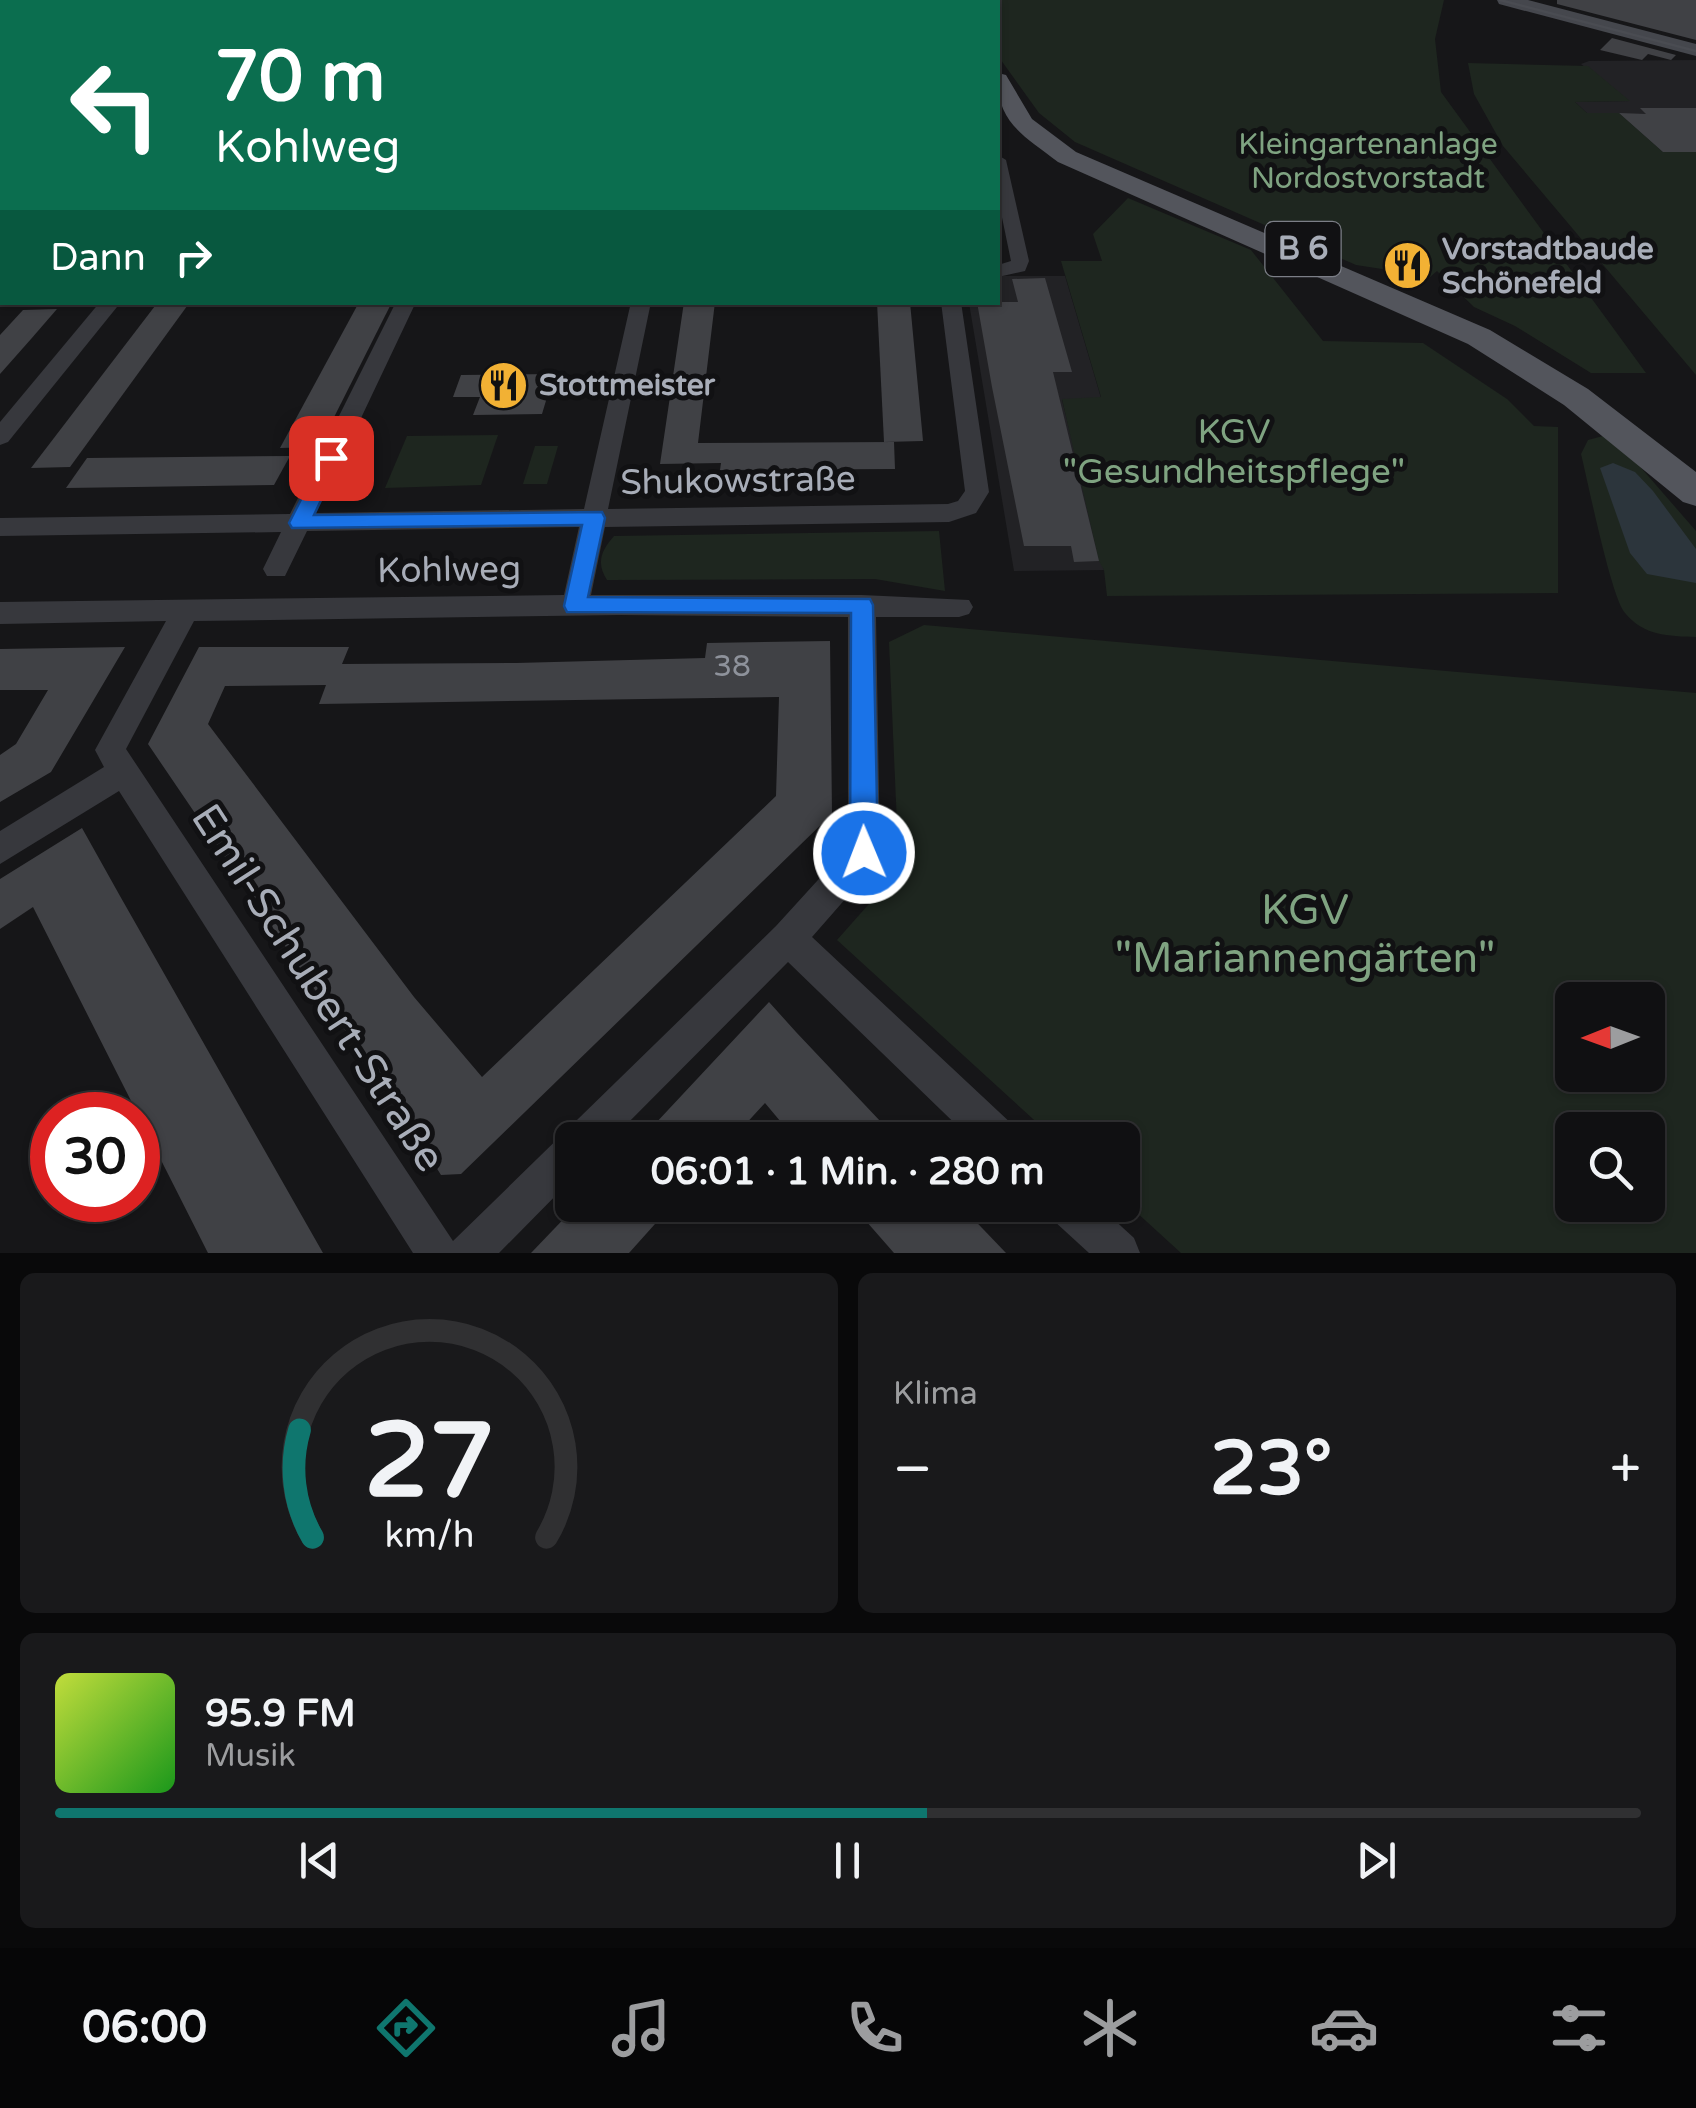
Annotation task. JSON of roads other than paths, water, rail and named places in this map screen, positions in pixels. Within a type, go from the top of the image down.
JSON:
[{"type":"main road","points":[[1506,0],[1696,50]]},
{"type":"main road","name":"B 6","points":[[1002,87],[1022,123],[1034,135],[1080,164],[1444,319],[1528,362],[1620,426],[1696,491]]},
{"type":"street","points":[[1000,169],[1020,261],[1018,267],[1000,271]]},
{"type":"street","points":[[0,437],[109,305]]},
{"type":"street","points":[[276,569],[405,305]]},
{"type":"street","points":[[575,606],[640,305]]},
{"type":"street","name":"Shukowstraße","points":[[0,527],[933,514],[967,507],[977,492],[951,305]]},
{"type":"street","points":[[601,1122],[788,938],[864,853],[862,605]]},
{"type":"street","name":"Kohlweg","points":[[0,614],[575,606],[959,608]]},
{"type":"street","points":[[0,849],[123,772],[110,750],[186,611]]},
{"type":"street","name":"Emil-Schubert-Straße","points":[[123,772],[438,1253]]},
{"type":"street","points":[[788,938],[981,1122]]},
{"type":"street","points":[[469,1253],[555,1168]]},
{"type":"street","points":[[1086,1222],[1119,1253]]},
{"type":"tram line","points":[[1500,0],[1696,51]]},
{"type":"place","name":"Vorstadtbaude Schönefeld","points":[[1407,266]]},
{"type":"place","name":"Stottmeister","points":[[504,385]]},
{"type":"park label","name":"Kleingartenanlage Nordostvorstadt","points":[[1368,161]]},
{"type":"park label","name":"KGV \"Gesundheitspflege\"","points":[[1234,452]]},
{"type":"park label","name":"KGV \"Mariannengärten\"","points":[[1305,934]]}]
